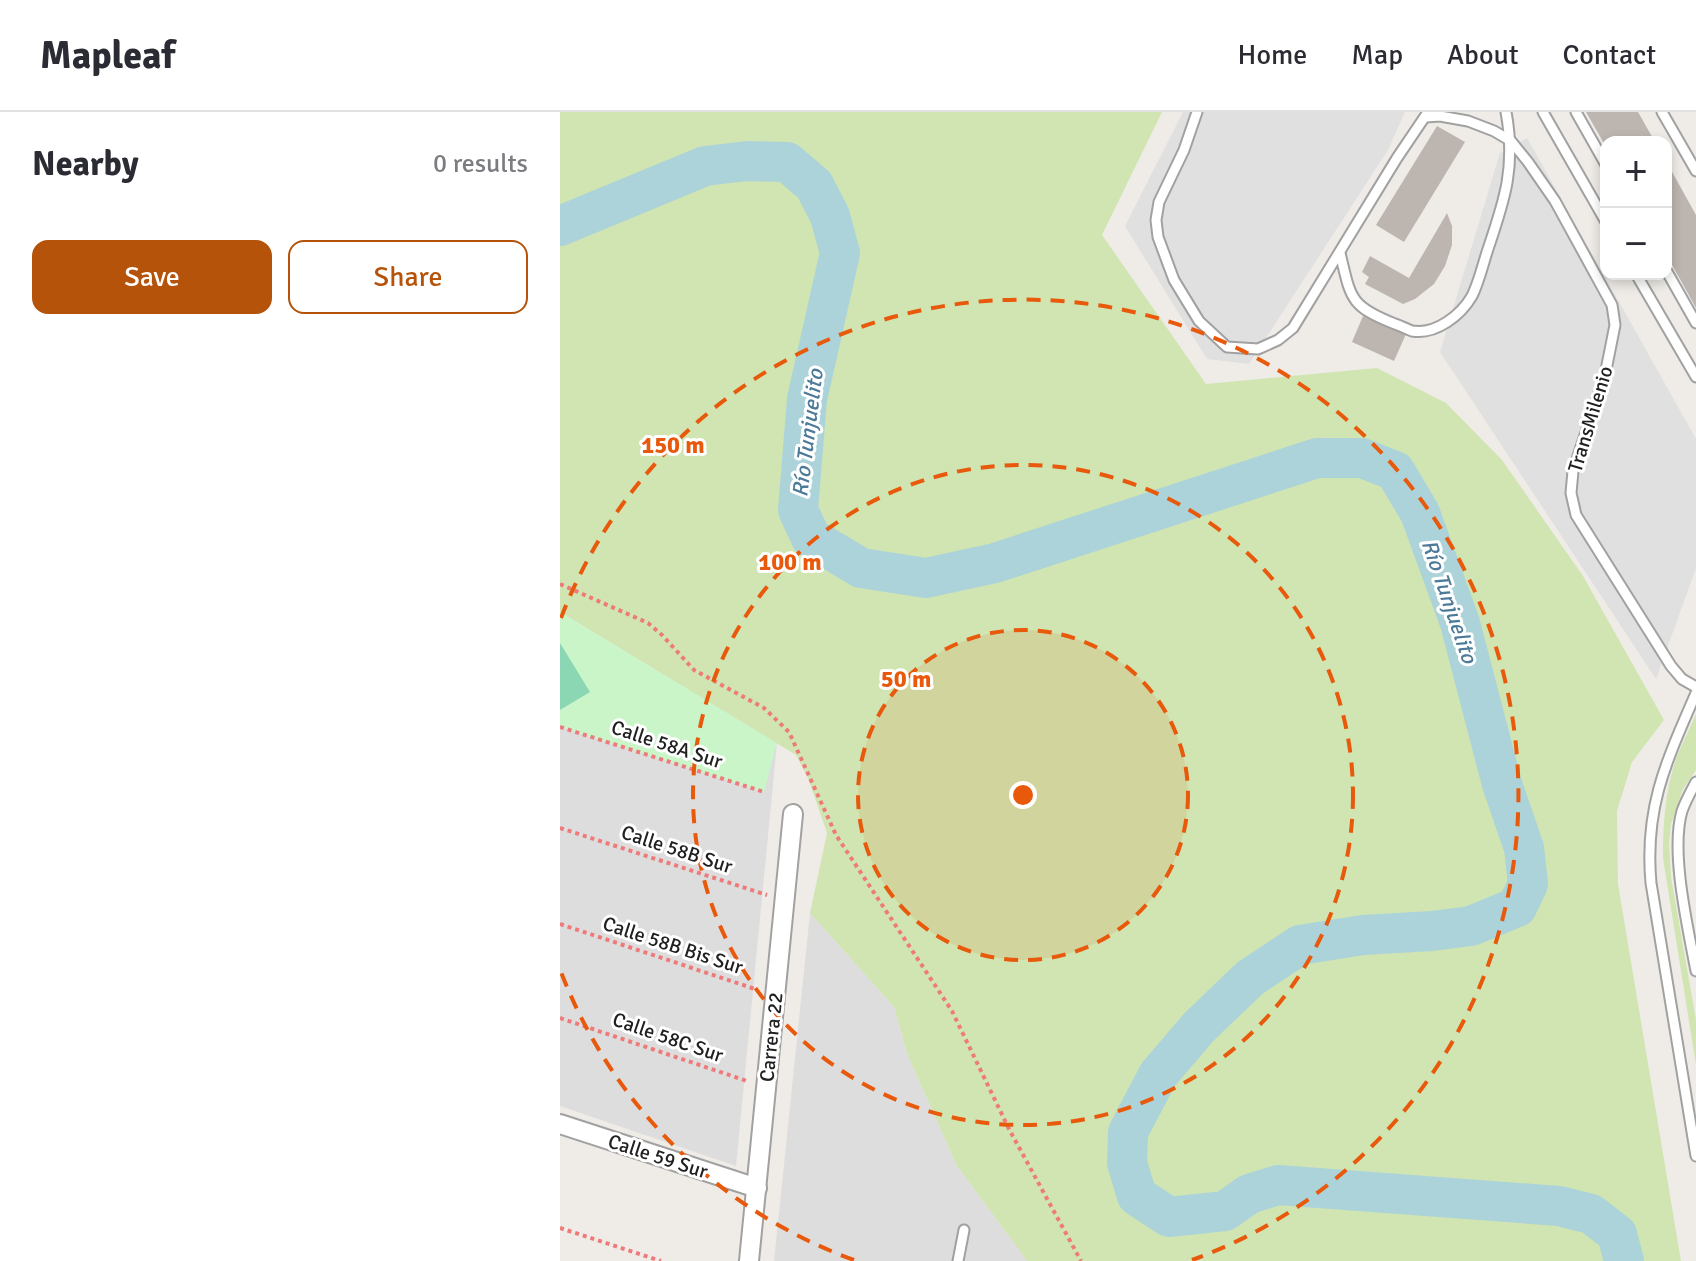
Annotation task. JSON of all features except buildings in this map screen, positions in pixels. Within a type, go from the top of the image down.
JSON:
[{"type":"street","name":"Carrera 22","points":[[749,1261],[793,814]]},
{"type":"street","name":"Calle 59 Sur","points":[[560,1124],[757,1188]]},
{"type":"lane","name":"TransMilenio","points":[[1197,112],[1184,150],[1159,202],[1156,220],[1158,237],[1174,280],[1199,321],[1227,347],[1258,349],[1278,340],[1293,328],[1427,114],[1468,121],[1511,141],[1555,201],[1612,305],[1615,325],[1605,375],[1573,471],[1571,493],[1576,515],[1671,666],[1696,690],[1666,764],[1652,812],[1648,855],[1696,1156]]},
{"type":"lane","name":"TransMilenio","points":[[1340,253],[1350,294],[1355,302],[1376,317],[1414,331],[1434,329],[1450,321],[1471,297],[1504,203],[1511,161],[1506,112]]},
{"type":"lane","points":[[1543,112],[1600,212]]},
{"type":"lane","points":[[1576,112],[1600,154]]},
{"type":"lane","points":[[1662,112],[1696,171]]},
{"type":"lane","points":[[1639,280],[1696,377]]},
{"type":"lane","points":[[1672,280],[1696,323]]},
{"type":"lane","points":[[1696,782],[1682,811],[1679,826],[1679,867],[1696,971]]},
{"type":"lane","points":[[958,1261],[964,1230]]},
{"type":"path","points":[[560,584],[648,623],[694,670],[764,708],[789,732],[836,835],[952,1011],[1009,1129],[1081,1261]]},
{"type":"path","name":"Calle 58A Sur","points":[[560,727],[764,792]]},
{"type":"path","name":"Calle 58B Sur","points":[[560,828],[785,901]]},
{"type":"path","name":"Calle 58B Bis Sur","points":[[560,924],[776,996]]},
{"type":"path","name":"Calle 58C Sur","points":[[560,1018],[766,1087]]},
{"type":"path","points":[[560,1228],[661,1261]]},
{"type":"shaded area","points":[[1183,112],[1405,112],[1388,150],[1249,364],[1207,359],[1125,226]]},
{"type":"shaded area","points":[[1527,138],[1600,268],[1600,280],[1607,280],[1696,439],[1696,568],[1656,679],[1440,352],[1500,153]]},
{"type":"shaded area","points":[[560,613],[777,743],[736,1166],[560,1106]]},
{"type":"shaded area","points":[[810,913],[894,1007],[908,1056],[957,1166],[1027,1261],[774,1261]]},
{"type":"green space","points":[[560,112],[1162,112],[1102,235],[1206,384],[1377,368],[1446,403],[1502,460],[1583,576],[1664,720],[1632,762],[1617,811],[1618,884],[1681,1261],[1027,1261],[957,1166],[908,1056],[894,1007],[810,913],[827,833],[808,778],[796,755],[560,612]]},
{"type":"green space","points":[[560,612],[777,743],[764,792],[560,727]]},
{"type":"green space","points":[[560,643],[590,692],[560,710]]},
{"type":"green space","points":[[1696,714],[1696,770],[1683,789],[1671,824],[1669,843],[1671,877],[1696,1020],[1696,1065],[1663,858],[1667,794],[1677,756]]},
{"type":"waterway","name":"Río Tunjuelito","points":[[560,226],[705,166],[747,161],[787,162],[814,185],[830,216],[840,253],[807,399],[798,510],[811,538],[861,568],[926,578],[995,563],[1317,458],[1362,458],[1395,471],[1420,513],[1460,623],[1502,784],[1524,848],[1528,884],[1517,907],[1471,926],[1363,935],[1300,945],[1250,978],[1198,1028],[1158,1075],[1128,1132],[1127,1163],[1137,1196],[1169,1217],[1225,1211],[1249,1194],[1278,1185],[1559,1206],[1591,1214],[1617,1234],[1624,1261]]}]
